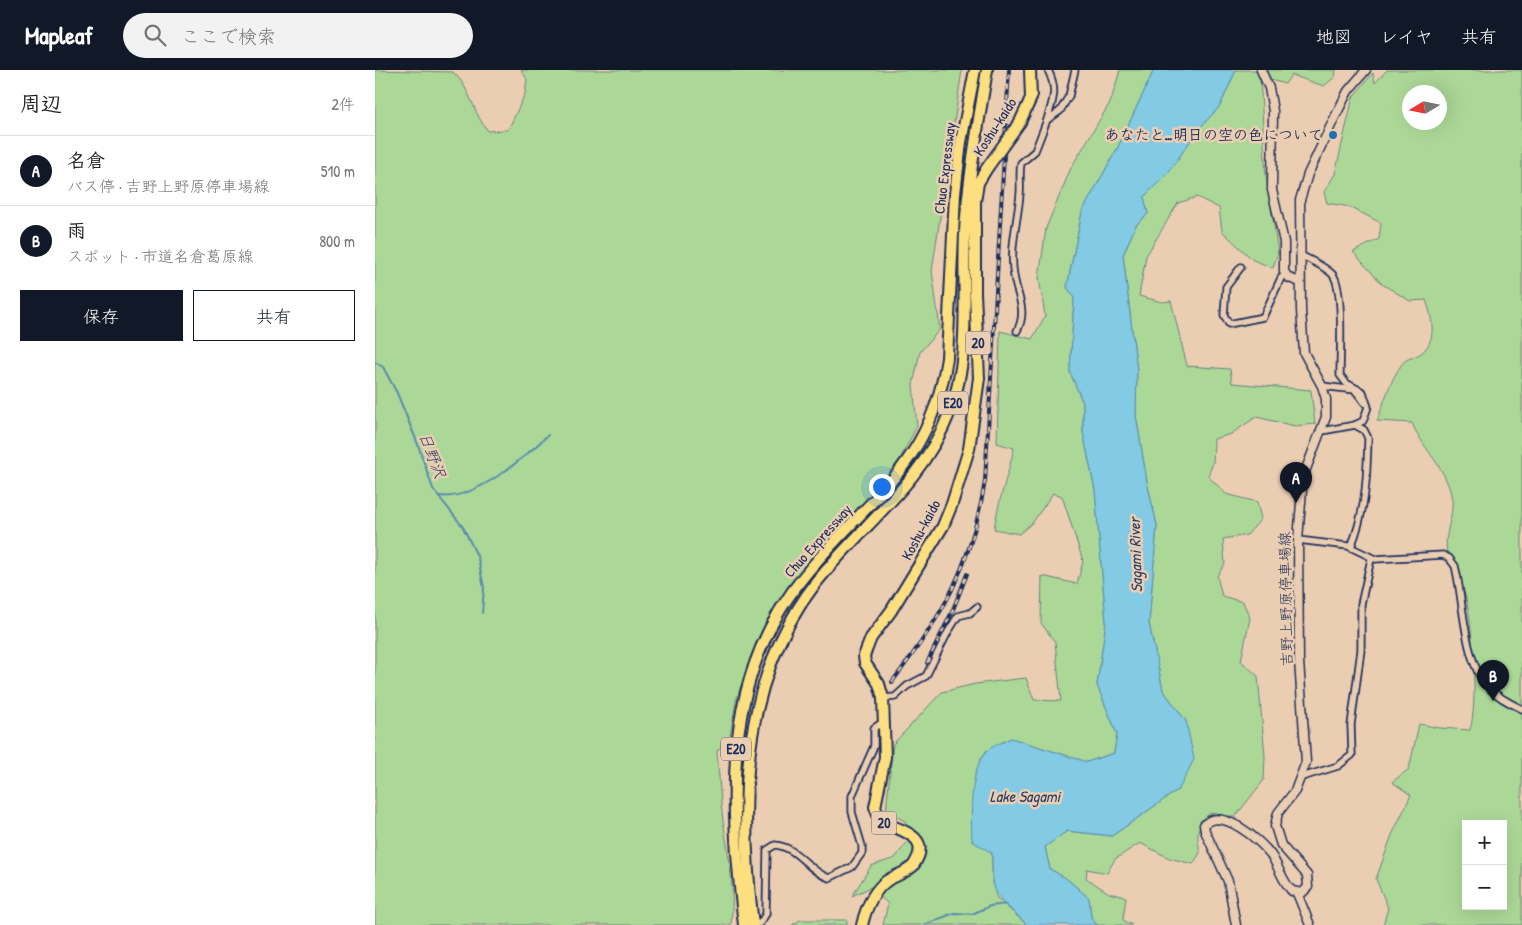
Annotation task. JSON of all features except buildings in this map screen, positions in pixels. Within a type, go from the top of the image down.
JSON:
[{"type":"highway","name":"Chuo Expressway","points":[[753,925],[747,906],[734,798],[738,726],[744,695],[755,663],[786,601],[816,562],[892,481],[912,455],[928,426],[939,398],[947,358],[957,167],[975,70]]},
{"type":"highway","name":"Chuo Expressway","points":[[744,925],[747,906],[746,804],[751,740],[758,702],[767,672],[793,613],[825,571],[916,473],[935,444],[950,412],[963,357],[966,217],[987,70]]},
{"type":"highway","name":"Koshu-kaido","points":[[863,925],[868,906],[879,888],[913,866],[919,851],[914,836],[880,820],[875,812],[885,756],[883,698],[879,684],[865,663],[866,648],[900,598],[943,526],[969,449],[979,378],[975,293],[975,202],[978,184],[987,168],[1020,122],[1031,98],[1030,70]]},
{"type":"main road","points":[[1261,70],[1269,88],[1273,111],[1272,190],[1284,242],[1285,275],[1301,282]]},
{"type":"main road","name":"吉野上野原停車場線","points":[[1297,893],[1305,891],[1308,887],[1307,875],[1281,845],[1275,826],[1278,813],[1295,791],[1307,754],[1299,661],[1298,540],[1303,477],[1327,417],[1326,399],[1322,386],[1304,353],[1299,214],[1303,188],[1348,91],[1366,70]]},
{"type":"main road","points":[[1236,925],[1228,881],[1205,831],[1204,825],[1215,818],[1250,834],[1265,848],[1289,888],[1297,893],[1310,925]]},
{"type":"street","points":[[1017,332],[1023,319],[1013,273],[1015,223],[1021,192],[1019,179],[1021,163],[1035,151],[1055,92],[1054,83],[1048,70]]},
{"type":"street","points":[[1047,120],[1061,111],[1069,96],[1075,70]]},
{"type":"street","points":[[1300,255],[1331,273],[1336,281],[1339,309],[1340,375],[1346,383],[1363,392],[1368,408],[1363,421],[1355,425],[1321,431]]},
{"type":"street","points":[[1241,267],[1225,287],[1225,315],[1229,324],[1263,317],[1281,278],[1285,275]]},
{"type":"street","points":[[1322,386],[1355,390],[1368,408]]},
{"type":"street","points":[[1351,547],[1362,518],[1366,500],[1368,446],[1368,438],[1364,430],[1355,425]]},
{"type":"street","points":[[1298,540],[1351,547],[1371,559],[1439,555],[1453,561],[1457,572],[1472,655],[1478,673],[1494,692],[1522,709]]},
{"type":"street","points":[[1301,777],[1338,766],[1351,755],[1351,725],[1361,650],[1361,604],[1371,559]]},
{"type":"street","points":[[883,698],[895,697],[907,686],[926,676],[947,632],[958,616],[970,614],[977,607]]},
{"type":"street","points":[[753,925],[760,923],[766,914],[767,850],[775,844],[790,848],[817,872],[829,878],[842,873],[857,862],[863,846],[852,812],[852,796],[874,746],[874,728],[883,722]]},
{"type":"green space","points":[[375,70],[453,72],[464,86],[488,131],[508,130],[525,94],[527,79],[521,70],[962,70],[932,271],[940,329],[920,352],[913,385],[917,426],[901,457],[875,495],[797,577],[780,603],[747,667],[736,701],[730,736],[717,751],[722,812],[732,886],[731,925],[375,925]]},
{"type":"green space","points":[[1120,70],[1154,70],[1118,147],[1082,212],[1067,287],[1074,297],[1070,372],[1083,403],[1083,432],[1095,490],[1106,622],[1097,685],[1117,734],[1114,753],[1087,762],[1011,738],[986,751],[975,775],[992,853],[992,884],[997,898],[1027,925],[883,925],[888,904],[871,887],[852,896],[871,866],[895,858],[909,840],[905,821],[886,811],[893,744],[942,692],[975,684],[1026,678],[1034,700],[1061,701],[1055,642],[1041,623],[1042,576],[1077,584],[1083,561],[1062,496],[1053,493],[1033,522],[1019,534],[994,529],[1014,448],[997,443],[1000,331],[1032,339],[1045,316],[1039,278],[1046,228],[1071,168],[1111,101]]},
{"type":"green space","points":[[1236,70],[1336,70],[1335,77],[1324,86],[1291,75],[1285,84],[1260,77],[1266,176],[1278,252],[1273,268],[1253,260],[1222,231],[1219,208],[1197,197],[1178,203],[1146,256],[1139,296],[1162,302],[1171,301],[1187,366],[1230,369],[1232,383],[1311,390],[1315,424],[1295,426],[1256,417],[1231,434],[1214,439],[1213,463],[1208,476],[1226,494],[1257,502],[1261,519],[1247,535],[1223,539],[1225,564],[1217,576],[1222,596],[1243,602],[1250,618],[1241,661],[1258,676],[1265,756],[1264,780],[1235,817],[1210,813],[1205,818],[1198,831],[1200,853],[1193,864],[1169,858],[1140,843],[1115,859],[1107,873],[1087,869],[1086,878],[1109,893],[1126,897],[1123,920],[1132,925],[1097,925],[1091,917],[1089,898],[1067,879],[1050,869],[1045,847],[1067,831],[1112,836],[1179,789],[1186,721],[1163,690],[1149,623],[1157,525],[1147,482],[1136,415],[1137,371],[1123,255],[1136,225],[1148,214],[1144,197],[1168,173],[1198,130],[1220,106]]},
{"type":"green space","points":[[1387,70],[1522,70],[1522,925],[1383,925],[1388,908],[1376,879],[1392,835],[1411,795],[1392,782],[1409,769],[1419,724],[1440,728],[1470,730],[1474,702],[1474,683],[1468,607],[1446,546],[1452,506],[1450,489],[1446,479],[1412,423],[1377,421],[1391,384],[1403,362],[1418,355],[1429,344],[1432,322],[1426,300],[1410,301],[1382,284],[1353,252],[1379,239],[1381,223],[1350,207],[1327,203],[1324,192],[1335,174],[1353,97],[1373,73],[1375,83]]},
{"type":"green space","points":[[800,920],[847,920],[847,925],[792,925]]},
{"type":"water","name":"Lake Sagami","points":[[1154,70],[1236,70],[1220,106],[1198,130],[1168,173],[1144,197],[1148,214],[1136,225],[1123,255],[1137,371],[1136,415],[1147,482],[1157,525],[1149,623],[1163,690],[1186,721],[1194,759],[1179,789],[1112,836],[1067,831],[1045,847],[1050,869],[1067,879],[1089,898],[1091,917],[1097,925],[1027,925],[997,895],[993,880],[992,853],[972,841],[972,793],[981,759],[995,745],[1011,738],[1087,762],[1114,753],[1117,734],[1097,685],[1106,622],[1095,490],[1083,432],[1083,403],[1070,372],[1074,297],[1067,287],[1082,212],[1118,147]]},
{"type":"waterway","name":"日野沢","points":[[375,362],[383,367],[397,393],[417,442],[433,489],[463,527],[478,558],[484,588],[482,613]]},
{"type":"waterway","name":"日野沢","points":[[440,496],[453,496],[483,485],[512,466],[548,435]]},
{"type":"waterway","points":[[924,925],[954,913],[972,914],[990,906],[1007,904]]},
{"type":"railway","points":[[892,682],[927,634],[953,588],[972,539],[985,481],[1009,70]]},
{"type":"railway","points":[[927,663],[952,612],[967,574]]},
{"type":"place","name":"あなたと…明日の空の色について","points":[[1333,135]]},
{"type":"place","name":"名倉","points":[[1296,503]]},
{"type":"place","name":"雨","points":[[1493,701]]},
{"type":"water label","name":"Sagami River","points":[[1135,555]]}]
